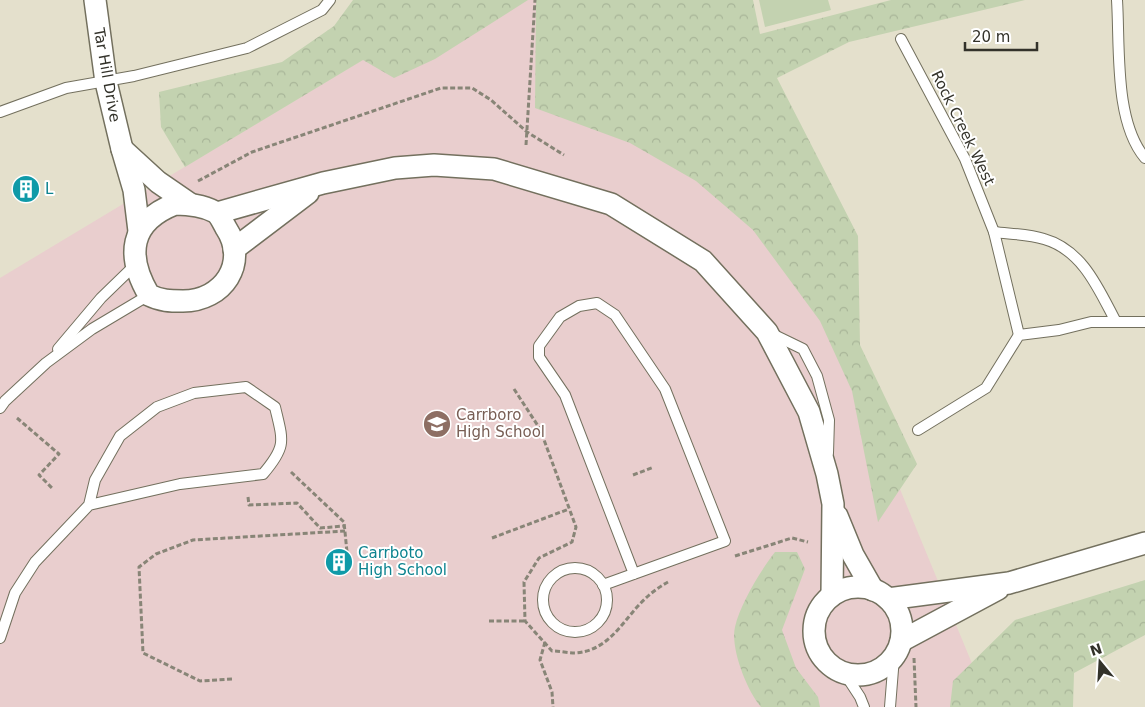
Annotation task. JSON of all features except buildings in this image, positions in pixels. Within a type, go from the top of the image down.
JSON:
[{"type":"street","name":"Tar Hill Drive","points":[[95,0],[106,82],[134,190],[139,231]]},
{"type":"street","points":[[122,149],[158,182],[190,204],[217,213],[323,183],[395,168],[434,165],[494,168],[611,204],[703,261],[767,332],[809,412],[827,474],[833,504],[852,555],[880,594],[897,611],[902,626],[903,651]]},
{"type":"street","points":[[234,248],[323,183]]},
{"type":"street","points":[[190,204],[174,204],[160,210],[148,219],[139,231],[134,248],[135,265],[150,295],[167,301],[202,299],[215,293],[226,281],[233,266],[234,248],[231,234],[217,213]]},
{"type":"street","points":[[832,595],[833,504]]},
{"type":"street","points":[[1009,583],[903,651],[884,667],[872,674],[858,676],[845,674],[832,668],[822,658],[815,646],[813,631],[822,605],[832,595],[845,589],[859,587],[880,594],[1009,583],[1145,543]]},
{"type":"lane","points":[[0,112],[66,88],[106,82],[247,48],[322,10],[330,0]]},
{"type":"lane","points":[[1116,0],[1124,116],[1136,147],[1145,158]]},
{"type":"lane","name":"Rock Creek West","points":[[901,39],[965,159],[994,232],[1018,335]]},
{"type":"lane","points":[[994,232],[1044,239],[1064,249],[1081,262],[1116,322]]},
{"type":"lane","points":[[0,408],[46,363],[101,298],[135,265]]},
{"type":"lane","points":[[46,363],[92,329],[150,295]]},
{"type":"lane","points":[[603,585],[634,574],[725,541],[665,389],[615,315],[596,303],[579,306],[560,317],[539,346],[539,358],[566,395],[634,574]]},
{"type":"lane","points":[[918,430],[986,388],[1018,335],[1059,330],[1091,322],[1145,322]]},
{"type":"lane","points":[[0,638],[15,593],[35,562],[89,505],[95,480],[120,436],[157,407],[194,393],[246,387],[275,407],[283,441],[277,458],[263,474],[180,484],[89,505]]},
{"type":"lane","points":[[578,568],[597,576],[603,585],[607,595],[603,615],[588,629],[578,632],[563,629],[550,620],[545,611],[544,590],[557,573],[567,569],[578,568]]},
{"type":"lane","points":[[890,707],[903,651]]},
{"type":"lane","points":[[845,674],[860,697],[864,707]]},
{"type":"path","points":[[526,144],[535,0]]},
{"type":"path","points":[[195,183],[252,152],[441,88],[472,88],[491,100],[526,132],[564,155]]},
{"type":"path","points":[[514,389],[540,429],[576,527],[572,542],[568,544]]},
{"type":"path","points":[[17,418],[58,454],[39,475],[53,489]]},
{"type":"path","points":[[633,475],[654,467]]},
{"type":"path","points":[[291,472],[344,522],[347,552]]},
{"type":"path","points":[[248,497],[249,505],[297,503],[320,528],[344,526]]},
{"type":"path","points":[[492,538],[569,509]]},
{"type":"path","points":[[232,679],[200,682],[143,653],[139,567],[156,554],[193,540],[345,532]]},
{"type":"path","points":[[488,621],[525,621]]},
{"type":"path","points":[[545,642],[540,660],[552,692],[553,707]]},
{"type":"path","points":[[903,651],[916,707]]},
{"type":"shaded area","name":"Carrboro High School","points":[[462,0],[698,0],[990,707],[0,707],[0,278]]},
{"type":"green space","points":[[353,0],[528,0],[435,59],[394,78],[363,60],[185,167],[161,127],[159,92],[282,62],[334,26]]},
{"type":"green space","points":[[536,0],[753,0],[760,34],[891,0],[1025,0],[849,42],[777,78],[858,236],[860,345],[917,464],[878,522],[852,391],[820,321],[753,230],[696,181],[630,143],[535,108]]},
{"type":"green space","points":[[759,0],[828,0],[831,10],[765,27]]},
{"type":"green space","points":[[775,552],[797,552],[805,569],[782,630],[796,668],[818,697],[820,707],[761,707],[750,691],[737,657],[734,636],[741,608]]},
{"type":"green space","points":[[1145,580],[1145,635],[1074,673],[1073,707],[950,707],[953,681],[1015,620]]},
{"type":"place","name":"L","points":[[26,189]]},
{"type":"place","name":"Carrboro High School","points":[[437,424]]},
{"type":"place","name":"Carrboto High School","points":[[339,562]]}]
